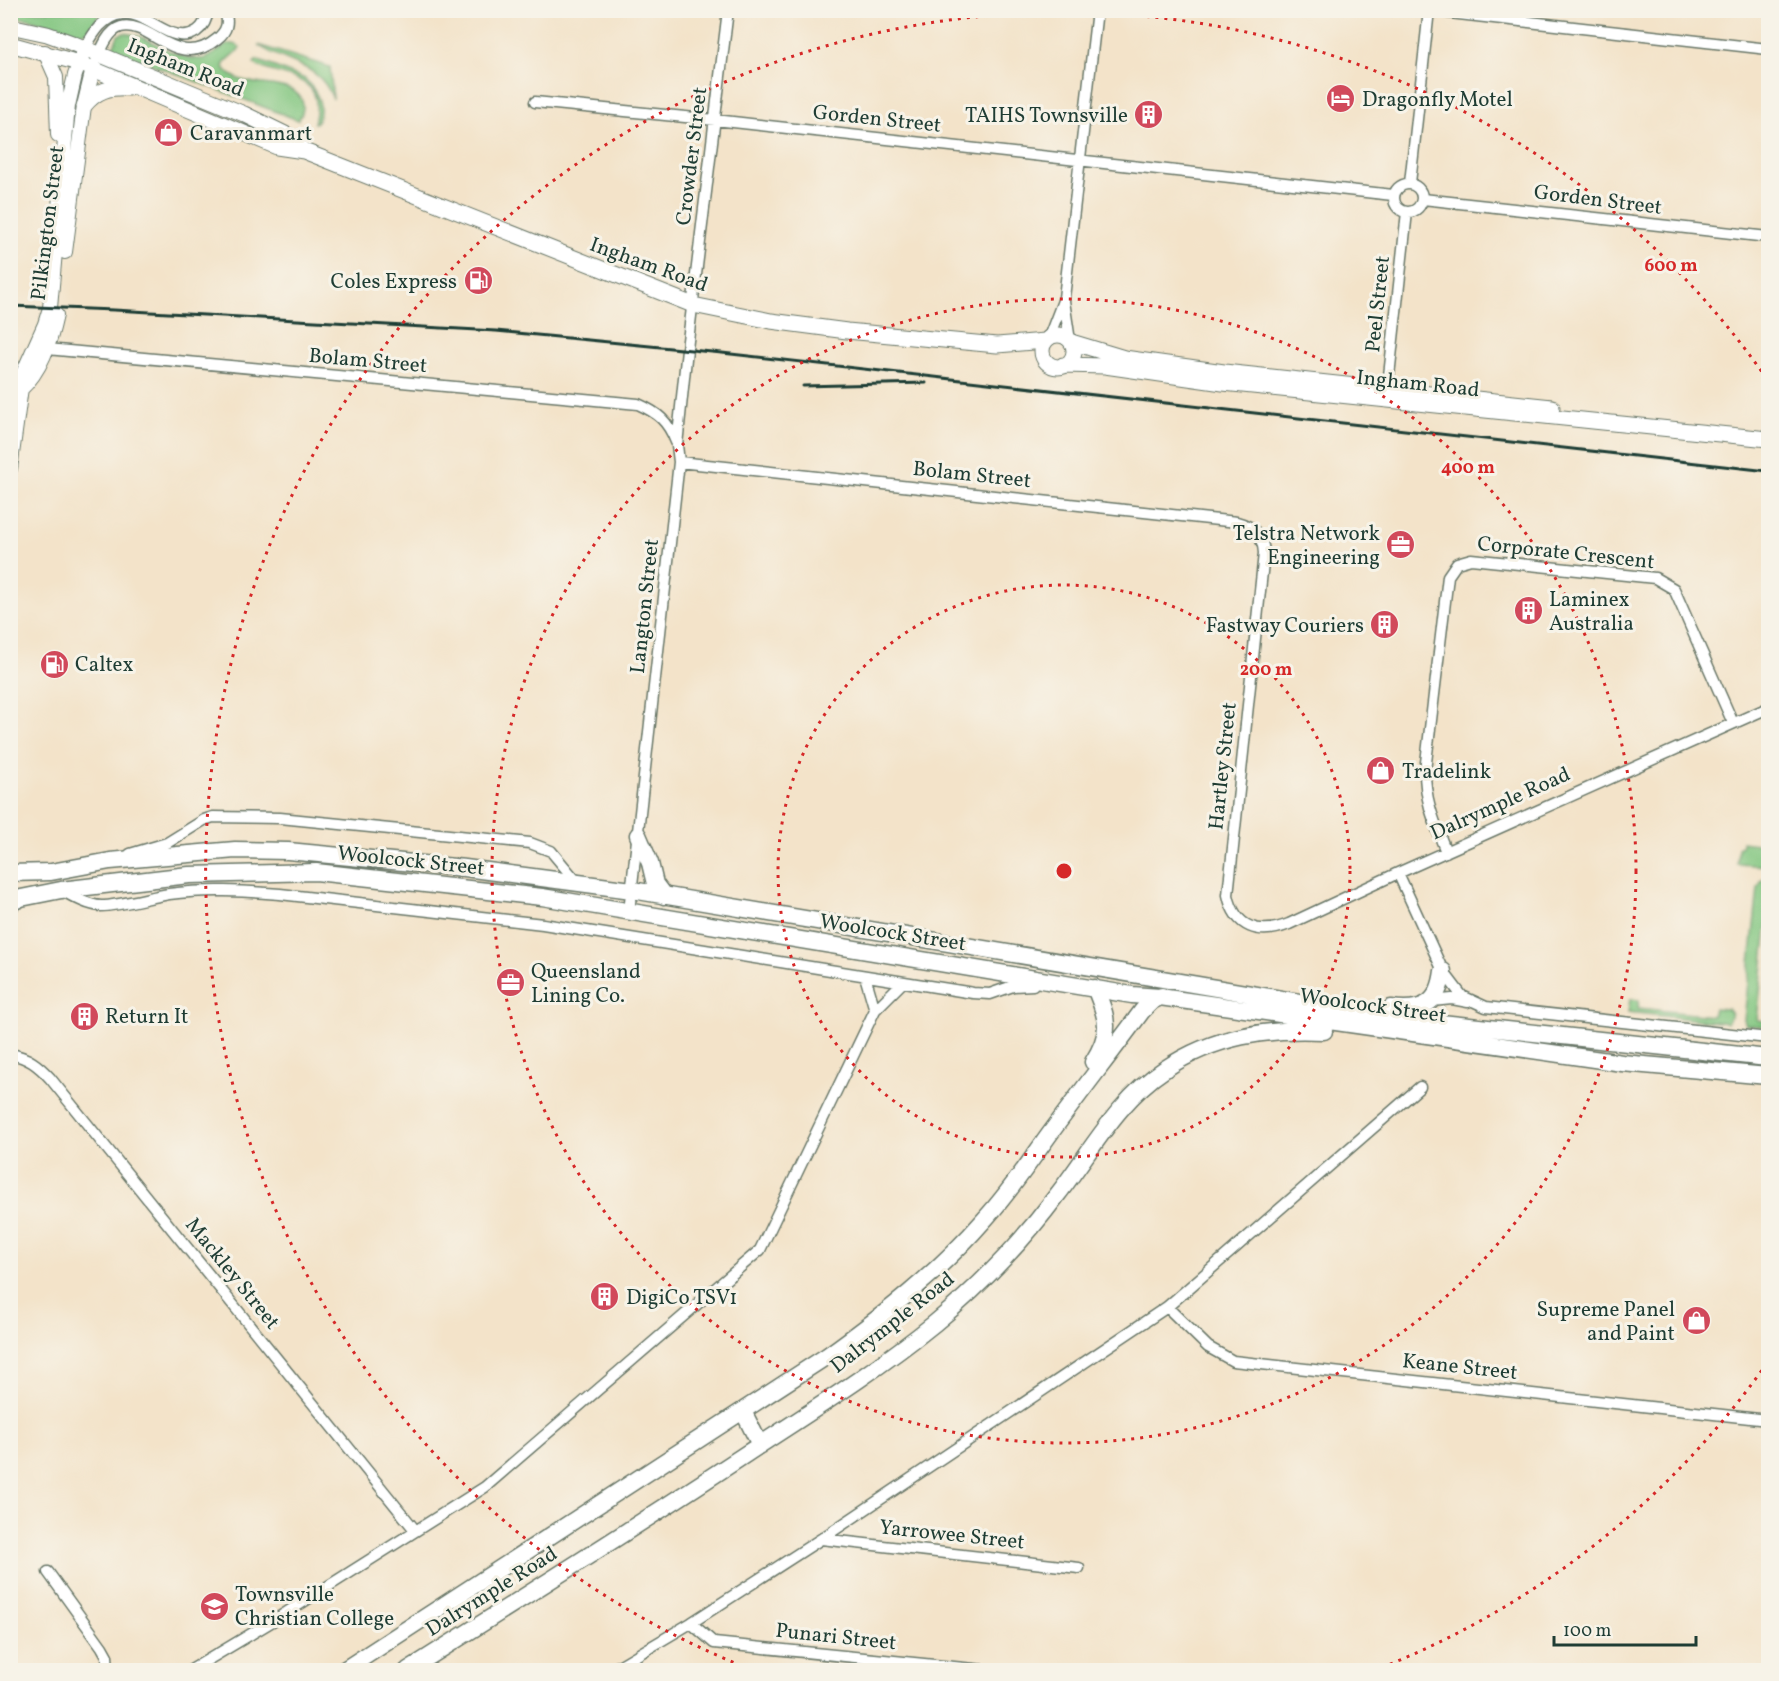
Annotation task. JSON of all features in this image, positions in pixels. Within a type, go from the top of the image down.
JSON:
[{"type":"main road","name":"Ingham Road","points":[[10,26],[47,34],[244,114],[291,137],[304,151]]},
{"type":"main road","name":"Ingham Road","points":[[10,44],[79,63],[277,147],[304,151],[693,306],[771,321],[997,345],[1044,358]]},
{"type":"main road","points":[[84,106],[102,90],[114,87],[138,88]]},
{"type":"main road","points":[[1060,335],[1070,341],[1072,358],[1063,365],[1052,365],[1044,358],[1043,346],[1047,339],[1060,335]]},
{"type":"main road","name":"Ingham Road","points":[[997,345],[1047,339]]},
{"type":"main road","name":"Ingham Road","points":[[1070,341],[1124,358],[1387,395],[1768,439]]},
{"type":"main road","name":"Ingham Road","points":[[1063,365],[1122,368],[1222,382],[1768,430]]},
{"type":"main road","points":[[638,835],[650,863],[655,884],[664,896]]},
{"type":"main road","name":"Woolcock Street","points":[[10,873],[51,872],[110,861],[235,850],[288,851],[465,868],[632,890],[1395,1018],[1768,1058]]},
{"type":"main road","name":"Woolcock Street","points":[[10,903],[21,898],[62,890],[189,875],[316,872],[542,897],[1095,988],[1415,1034],[1622,1063],[1768,1076]]},
{"type":"main road","points":[[1309,1003],[1417,1008],[1432,1001],[1442,984],[1443,971]]},
{"type":"main road","points":[[1195,984],[1188,992],[1188,997],[1195,1002]]},
{"type":"main road","name":"Dalrymple Road","points":[[344,1671],[827,1356],[891,1310],[940,1266],[985,1219],[1027,1168],[1142,1011],[1160,997],[1184,986],[1195,984]]},
{"type":"main road","points":[[1047,1138],[1103,1045],[1106,1015],[1095,988]]},
{"type":"main road","name":"Dalrymple Road","points":[[408,1671],[624,1534],[866,1375],[936,1322],[1000,1262],[1057,1196],[1124,1104],[1165,1069],[1213,1044],[1266,1031],[1293,1029],[1415,1034]]},
{"type":"main road","points":[[743,1411],[760,1445]]},
{"type":"street","points":[[92,51],[99,27],[123,13],[131,14],[186,36],[203,25],[208,10]]},
{"type":"street","points":[[92,51],[113,32],[124,27],[131,27],[182,50],[207,46],[225,32],[228,21],[225,10]]},
{"type":"street","name":"Crowder Street","points":[[693,306],[728,10]]},
{"type":"street","points":[[1070,341],[1064,298],[1096,10]]},
{"type":"street","points":[[1423,10],[1768,49]]},
{"type":"street","points":[[1410,183],[1429,11]]},
{"type":"street","name":"Pilkington Street","points":[[42,347],[50,308],[68,106],[79,63],[92,51]]},
{"type":"street","name":"Pilkington Street","points":[[10,469],[15,389],[23,373],[42,347],[58,308],[84,106],[93,69],[92,51]]},
{"type":"street","points":[[45,52],[56,77],[61,204]]},
{"type":"street","name":"Gorden Street","points":[[536,102],[1394,195]]},
{"type":"street","points":[[1410,183],[1422,192],[1423,199],[1414,211],[1407,212],[1399,209],[1394,203],[1394,195],[1396,188],[1410,183]]},
{"type":"street","name":"Gorden Street","points":[[1423,199],[1768,237]]},
{"type":"street","name":"Peel Street","points":[[1387,395],[1407,212]]},
{"type":"street","points":[[1047,339],[1064,298]]},
{"type":"street","name":"Langton Street","points":[[629,912],[680,462],[677,445],[693,306]]},
{"type":"street","name":"Bolam Street","points":[[42,347],[638,404],[656,412],[672,430],[677,445]]},
{"type":"street","name":"Bolam Street","points":[[680,462],[1237,522],[1248,525],[1257,532]]},
{"type":"street","name":"Hartley Street","points":[[1249,926],[1237,917],[1228,895],[1264,553],[1257,532]]},
{"type":"street","name":"Corporate Crescent","points":[[1446,852],[1429,808],[1425,790],[1425,771],[1449,576],[1457,563],[1471,559],[1655,578],[1674,589],[1733,723]]},
{"type":"street","name":"Dalrymple Road","points":[[1249,926],[1269,931],[1276,929],[1768,708]]},
{"type":"street","points":[[110,861],[167,843],[204,820],[213,817],[280,818],[531,843],[551,851],[577,882]]},
{"type":"street","points":[[1398,873],[1443,971],[1456,990],[1472,1003]]},
{"type":"street","points":[[62,890],[90,904],[102,906],[172,894],[206,891],[280,894],[543,924],[990,994],[1021,985],[1072,984]]},
{"type":"street","points":[[865,976],[875,1010]]},
{"type":"street","points":[[191,1671],[485,1487],[760,1250],[875,1010],[903,982]]},
{"type":"street","points":[[1432,1001],[1452,999],[1486,1007],[1768,1038]]},
{"type":"street","name":"Mackley Street","points":[[10,1054],[25,1057],[39,1066],[50,1078],[415,1530]]},
{"type":"street","points":[[612,1671],[692,1623],[821,1539],[1167,1307],[1420,1087]]},
{"type":"street","name":"Keane Street","points":[[1167,1307],[1208,1347],[1233,1361],[1768,1420]]},
{"type":"street","name":"Yarrowee Street","points":[[821,1539],[1079,1568]]},
{"type":"street","points":[[48,1572],[102,1647],[107,1656],[108,1671]]},
{"type":"street","name":"Punari Street","points":[[692,1623],[714,1642],[984,1671]]},
{"type":"green space","points":[[11,11],[100,11],[95,24],[88,31],[79,34],[29,19],[11,17]]},
{"type":"green space","points":[[124,33],[143,38],[180,55],[200,59],[206,58],[225,46],[235,44],[240,47],[239,50],[223,66],[229,73],[244,81],[289,89],[301,98],[303,106],[301,115],[298,120],[116,51],[113,48],[118,35]]},
{"type":"green space","points":[[258,45],[330,67],[333,99],[320,78],[311,71]]},
{"type":"green space","points":[[257,60],[305,79],[313,89],[320,105],[317,122],[314,123],[316,100],[308,86],[292,77],[260,67],[254,63]]},
{"type":"green space","points":[[1768,828],[1768,866],[1737,864],[1738,848],[1742,846],[1742,842],[1766,845]]},
{"type":"green space","points":[[1768,877],[1768,917],[1757,1020],[1768,1022],[1768,1027],[1746,1025],[1744,1020],[1758,888],[1762,880]]},
{"type":"green space","points":[[1630,999],[1639,1000],[1638,1008],[1712,1016],[1714,1008],[1727,1009],[1731,1014],[1727,1023],[1628,1012]]},
{"type":"railway","points":[[10,306],[496,331],[722,353],[1768,471]]},
{"type":"railway","points":[[803,386],[926,383]]},
{"type":"place","name":"Dragonfly Motel","points":[[1341,99]]},
{"type":"place","name":"TAIHS Townsville","points":[[1149,115]]},
{"type":"place","name":"Caravanmart","points":[[169,133]]},
{"type":"place","name":"Coles Express","points":[[478,281]]},
{"type":"place","name":"Telstra Network Engineering","points":[[1401,545]]},
{"type":"place","name":"Laminex Australia","points":[[1528,611]]},
{"type":"place","name":"Fastway Couriers","points":[[1385,625]]},
{"type":"place","name":"Caltex","points":[[54,664]]},
{"type":"place","name":"Tradelink","points":[[1381,771]]},
{"type":"place","name":"Queensland Lining Co.","points":[[510,983]]},
{"type":"place","name":"Return It","points":[[84,1016]]},
{"type":"place","name":"DigiCo TSV1","points":[[605,1297]]},
{"type":"place","name":"Supreme Panel and Paint","points":[[1696,1321]]},
{"type":"place","name":"Townsville Christian College","points":[[214,1606]]}]
